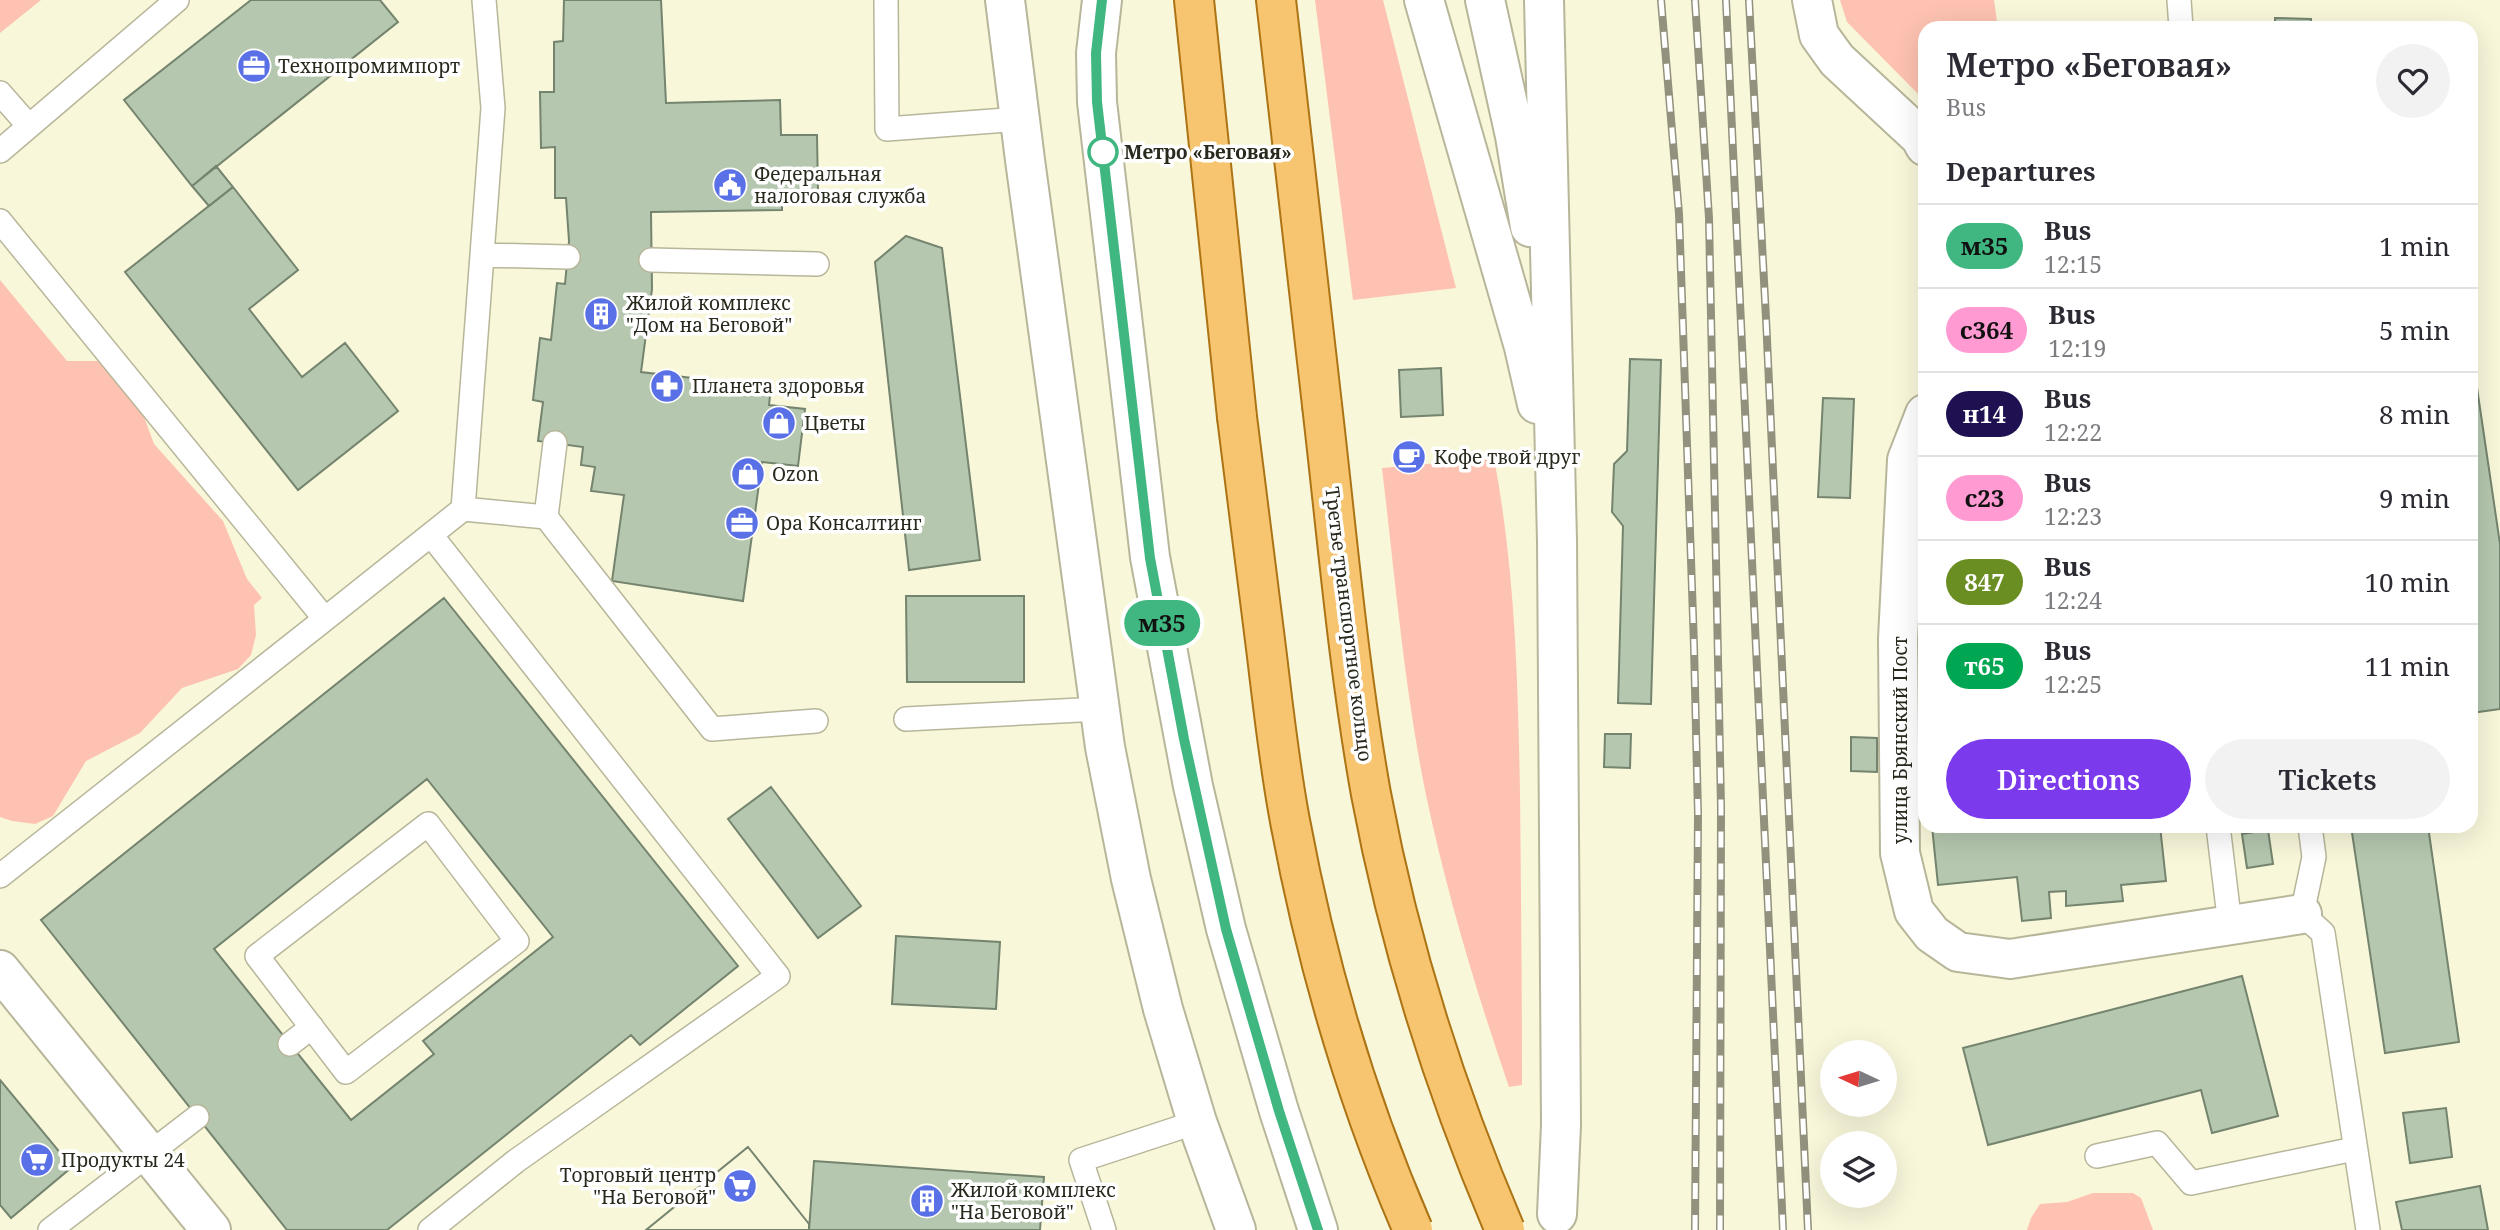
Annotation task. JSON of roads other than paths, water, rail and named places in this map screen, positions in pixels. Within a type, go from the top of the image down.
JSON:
[{"type":"main road","points":[[1005,0],[1105,747],[1131,879],[1163,1009],[1197,1122],[1236,1230]]},
{"type":"main road","points":[[1102,0],[1096,53],[1097,102],[1150,558],[1193,786],[1226,929],[1279,1111],[1318,1230]]},
{"type":"main road","points":[[1194,0],[1237,417],[1277,739],[1290,820],[1325,979],[1350,1063],[1413,1230]]},
{"type":"main road","name":"Третье транспортное кольцо","points":[[1276,0],[1359,716],[1372,795],[1407,949],[1454,1100],[1505,1230]]},
{"type":"main road","points":[[1424,0],[1524,347],[1541,424],[1556,541]]},
{"type":"main road","points":[[1485,0],[1512,123],[1526,204],[1547,343],[1553,416]]},
{"type":"main road","points":[[1544,0],[1556,541],[1561,1111],[1557,1214]]},
{"type":"main road","points":[[1812,0],[1819,34],[1837,60],[1918,135]]},
{"type":"main road","name":"улица Брянский Пост","points":[[1918,432],[1907,460],[1898,639],[1900,853],[1914,911],[1932,934],[1958,952],[2010,959],[2302,914]]},
{"type":"main road","points":[[0,970],[211,1230]]},
{"type":"lane","points":[[0,151],[177,0]]},
{"type":"lane","points":[[463,509],[493,108],[484,0]]},
{"type":"lane","points":[[886,0],[887,129],[1020,119]]},
{"type":"lane","points":[[2179,0],[2180,21]]},
{"type":"lane","points":[[0,93],[29,126]]},
{"type":"lane","points":[[0,221],[325,619]]},
{"type":"lane","points":[[482,256],[568,257]]},
{"type":"lane","points":[[651,260],[817,264]]},
{"type":"lane","points":[[555,443],[546,517],[712,729],[816,722]]},
{"type":"lane","points":[[0,876],[463,509],[546,517]]},
{"type":"lane","points":[[430,1230],[516,1161],[778,976],[431,535]]},
{"type":"lane","points":[[906,719],[1100,709]]},
{"type":"lane","points":[[428,824],[517,941],[346,1072],[312,1027],[257,956],[428,824]]},
{"type":"lane","points":[[2219,833],[2230,925]]},
{"type":"lane","points":[[2311,833],[2314,857],[2302,914],[2323,933],[2368,1230]]},
{"type":"lane","points":[[290,1044],[312,1027]]},
{"type":"lane","points":[[50,1230],[197,1117]]},
{"type":"lane","points":[[1104,1230],[1081,1160],[1197,1122]]},
{"type":"lane","points":[[2098,1156],[2157,1143],[2191,1183],[2354,1149]]},
{"type":"railway","points":[[1661,0],[1679,214],[1694,646],[1698,814],[1695,1230]]},
{"type":"railway","points":[[1695,0],[1709,218],[1721,806],[1720,1230]]},
{"type":"railway","points":[[1726,0],[1783,1230]]},
{"type":"railway","points":[[1749,0],[1808,1230]]},
{"type":"place","name":"Технопромимпорт","points":[[254,66]]},
{"type":"place","name":"Метро «Беговая»","points":[[1103,152]]},
{"type":"place","name":"Федеральная налоговая служба","points":[[730,185]]},
{"type":"place","name":"Жилой комплекс \"Дом на Беговой\"","points":[[601,314]]},
{"type":"place","name":"Планета здоровья","points":[[667,386]]},
{"type":"place","name":"Цветы","points":[[779,423]]},
{"type":"place","name":"Кофе твой друг","points":[[1409,457]]},
{"type":"place","name":"Ozon","points":[[748,474]]},
{"type":"place","name":"Ора Консалтинг","points":[[742,523]]},
{"type":"place","name":"Продукты 24","points":[[37,1160]]},
{"type":"place","name":"Торговый центр \"На Беговой\"","points":[[740,1186]]},
{"type":"place","name":"Жилой комплекс \"На Беговой\"","points":[[927,1201]]}]
